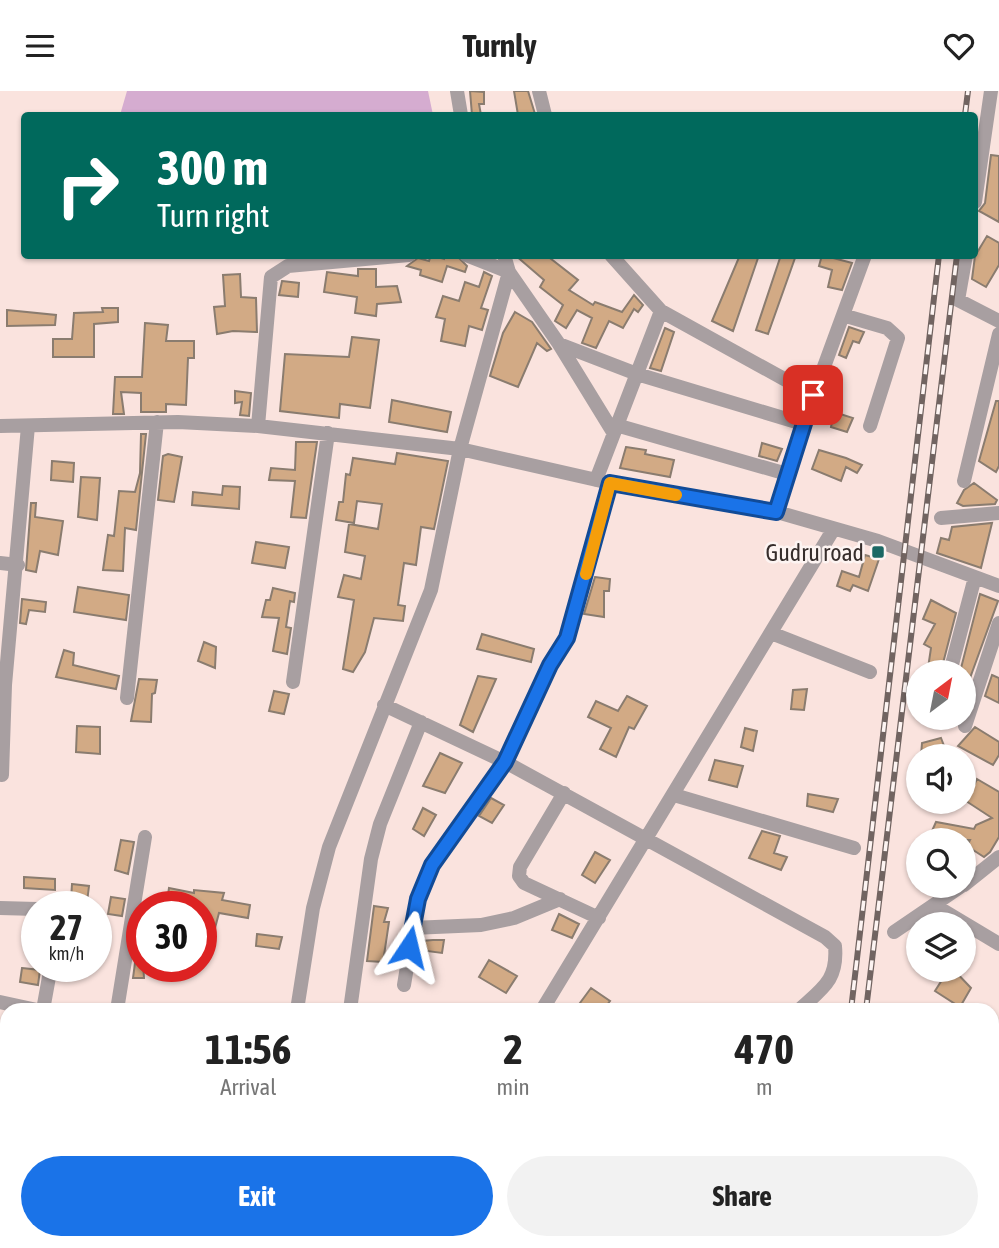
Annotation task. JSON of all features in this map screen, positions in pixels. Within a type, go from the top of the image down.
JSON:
[{"type":"street","points":[[457,91],[460,112]]},
{"type":"street","points":[[539,91],[544,112]]},
{"type":"street","points":[[978,181],[991,91]]},
{"type":"street","points":[[258,426],[271,277],[288,266],[365,259]]},
{"type":"street","points":[[476,259],[509,272]]},
{"type":"street","points":[[504,259],[509,272],[615,429],[787,474]]},
{"type":"street","points":[[615,259],[661,311],[813,395]]},
{"type":"street","points":[[776,512],[813,395],[846,316],[864,259]]},
{"type":"street","points":[[965,259],[958,300],[999,321]]},
{"type":"street","points":[[299,1003],[313,908],[329,847],[431,590],[460,449],[509,272]]},
{"type":"street","points":[[404,985],[411,928],[418,899],[432,865],[505,762],[550,665],[567,638],[615,429],[661,311]]},
{"type":"street","points":[[846,316],[887,328],[898,338],[870,426]]},
{"type":"street","points":[[964,481],[999,334]]},
{"type":"street","points":[[559,344],[636,374],[803,424]]},
{"type":"street","points":[[127,698],[156,422]]},
{"type":"street","points":[[0,426],[156,422],[258,426],[460,449],[603,482],[776,512],[878,541],[999,586]]},
{"type":"street","points":[[2,775],[2,685],[18,565],[28,426]]},
{"type":"street","points":[[293,682],[328,433]]},
{"type":"street","points":[[942,518],[999,513]]},
{"type":"street","points":[[546,1003],[833,530]]},
{"type":"street","points":[[0,563],[18,565]]},
{"type":"street","points":[[953,660],[975,577]]},
{"type":"street","points":[[976,693],[999,623]]},
{"type":"street","points":[[771,633],[870,672]]},
{"type":"street","points":[[384,705],[564,793],[825,937],[835,946],[836,964],[833,976],[806,1003]]},
{"type":"street","points":[[351,1003],[372,859],[380,824],[421,722]]},
{"type":"street","points":[[564,793],[520,867],[519,876],[524,883],[599,918]]},
{"type":"street","points":[[674,795],[854,848]]},
{"type":"street","points":[[118,1003],[145,837]]},
{"type":"street","points":[[976,876],[998,859]]},
{"type":"street","points":[[894,932],[944,898]]},
{"type":"street","points":[[411,928],[481,925],[514,918],[560,899]]},
{"type":"street","points":[[934,905],[999,944]]},
{"type":"street","points":[[0,908],[21,909]]},
{"type":"street","points":[[44,1003],[48,982]]},
{"type":"shaded area","points":[[127,91],[428,91],[432,112],[121,112]]},
{"type":"building","points":[[470,91],[484,92],[484,104],[479,104],[480,112],[472,112]]},
{"type":"building","points":[[514,91],[528,91],[534,112],[518,112]]},
{"type":"building","points":[[991,155],[999,156],[999,222],[979,211],[985,203]]},
{"type":"building","points":[[987,236],[999,243],[999,265],[986,287],[972,279],[978,251]]},
{"type":"building","points":[[417,259],[460,259],[467,266],[465,272],[447,266],[442,282],[420,275],[421,270],[407,266]]},
{"type":"building","points":[[520,259],[551,259],[578,280],[569,290],[593,305],[595,302],[622,312],[634,295],[643,305],[638,312],[634,309],[623,328],[609,321],[596,348],[582,343],[592,318],[577,310],[566,328],[555,321],[563,305],[540,287],[544,280]]},
{"type":"building","points":[[738,259],[758,259],[733,331],[712,321]]},
{"type":"building","points":[[780,259],[795,259],[768,334],[756,330]]},
{"type":"building","points":[[821,259],[852,263],[842,290],[828,287],[832,270],[819,266]]},
{"type":"building","points":[[358,269],[376,269],[376,287],[397,286],[401,302],[377,304],[376,316],[355,313],[357,297],[324,292],[327,272],[358,276]]},
{"type":"building","points":[[484,272],[492,276],[481,308],[488,310],[482,330],[469,326],[465,346],[441,341],[445,319],[436,317],[443,296],[459,301],[465,282],[479,287]]},
{"type":"building","points":[[240,274],[241,297],[256,298],[257,332],[233,331],[217,334],[214,307],[225,306],[223,275]]},
{"type":"building","points":[[282,281],[299,283],[298,297],[279,295]]},
{"type":"building","points":[[102,308],[118,308],[118,322],[94,324],[94,357],[53,357],[53,339],[72,339],[74,313],[103,312]]},
{"type":"building","points":[[7,310],[56,315],[55,325],[7,326]]},
{"type":"building","points":[[515,312],[532,322],[551,349],[547,351],[537,343],[518,387],[490,376],[503,333]]},
{"type":"building","points":[[145,323],[168,325],[166,341],[194,341],[194,358],[188,358],[186,405],[166,404],[166,412],[141,412],[141,393],[121,392],[124,414],[113,414],[115,377],[142,377]]},
{"type":"building","points":[[849,327],[864,332],[859,343],[853,341],[846,358],[839,355]]},
{"type":"building","points":[[665,328],[674,332],[661,371],[650,368]]},
{"type":"building","points":[[352,337],[379,340],[370,408],[340,404],[339,418],[280,411],[285,354],[349,357]]},
{"type":"building","points":[[235,391],[251,393],[249,416],[240,415],[242,402],[235,403]]},
{"type":"building","points":[[392,400],[451,412],[447,432],[389,422]]},
{"type":"building","points":[[996,401],[999,401],[999,466],[996,472],[979,461]]},
{"type":"building","points":[[834,412],[853,418],[847,432],[831,427]]},
{"type":"building","points":[[141,434],[146,434],[136,530],[125,528],[123,571],[103,570],[108,535],[114,536],[119,491],[135,492],[140,473]]},
{"type":"building","points":[[296,442],[317,442],[306,518],[291,517],[295,481],[269,480],[271,468],[295,470]]},
{"type":"building","points":[[762,443],[782,449],[777,461],[759,456]]},
{"type":"building","points":[[626,447],[646,450],[645,454],[674,460],[670,477],[620,468]]},
{"type":"building","points":[[819,450],[862,465],[857,473],[846,467],[841,481],[812,469]]},
{"type":"building","points":[[397,453],[448,461],[434,529],[421,527],[416,565],[404,563],[398,605],[405,606],[403,621],[374,618],[365,652],[353,672],[343,669],[354,600],[338,597],[344,575],[361,579],[365,556],[345,552],[349,524],[378,529],[382,504],[357,501],[354,523],[336,520],[339,502],[343,502],[346,474],[350,475],[353,458],[395,464]]},
{"type":"building","points":[[168,454],[182,457],[174,502],[158,500],[163,456]]},
{"type":"building","points":[[52,461],[74,463],[73,482],[51,480]]},
{"type":"building","points":[[81,477],[100,478],[97,520],[78,517]]},
{"type":"building","points":[[974,483],[997,500],[995,504],[963,506],[957,503],[964,490]]},
{"type":"building","points":[[223,486],[240,487],[239,509],[192,505],[193,492],[222,495]]},
{"type":"building","points":[[31,503],[36,503],[35,517],[63,521],[58,555],[40,551],[36,572],[26,570]]},
{"type":"building","points":[[992,523],[981,568],[937,553],[941,538],[949,540],[952,527]]},
{"type":"building","points":[[256,542],[289,547],[285,568],[252,563]]},
{"type":"building","points":[[865,555],[879,559],[868,591],[853,585],[850,591],[837,586],[842,571],[859,577]]},
{"type":"building","points":[[595,577],[610,579],[609,591],[604,591],[604,617],[584,614]]},
{"type":"building","points":[[78,587],[129,595],[126,620],[74,612]]},
{"type":"building","points":[[273,588],[295,593],[294,602],[290,601],[286,627],[291,628],[287,654],[273,651],[279,618],[262,617],[266,600],[270,600]]},
{"type":"building","points":[[980,594],[998,601],[976,662],[963,660]]},
{"type":"building","points":[[22,599],[46,602],[45,612],[29,610],[26,624],[20,623]]},
{"type":"building","points":[[931,600],[956,613],[944,660],[929,660],[931,648],[924,644],[935,624],[923,619]]},
{"type":"building","points":[[482,634],[534,649],[531,662],[477,649]]},
{"type":"building","points":[[204,642],[216,647],[215,668],[198,661]]},
{"type":"building","points":[[64,650],[74,653],[73,665],[119,676],[116,689],[56,677]]},
{"type":"building","points":[[992,675],[999,678],[999,703],[985,696]]},
{"type":"building","points":[[478,676],[496,679],[473,732],[460,725]]},
{"type":"building","points":[[139,679],[157,680],[155,693],[152,694],[151,722],[131,721]]},
{"type":"building","points":[[807,689],[804,710],[791,709],[793,690]]},
{"type":"building","points":[[274,691],[289,694],[284,714],[269,711]]},
{"type":"building","points":[[627,696],[647,706],[634,729],[629,727],[616,757],[600,749],[611,728],[588,717],[596,701],[618,711]]},
{"type":"building","points":[[77,726],[100,727],[100,754],[76,752]]},
{"type":"building","points":[[745,728],[757,731],[753,751],[741,747]]},
{"type":"building","points":[[976,728],[999,742],[999,755],[993,765],[976,756],[976,744],[960,744]]},
{"type":"building","points":[[941,738],[943,744],[922,744]]},
{"type":"building","points":[[440,753],[462,763],[445,793],[423,786]]},
{"type":"building","points":[[715,760],[743,766],[737,787],[709,780]]},
{"type":"building","points":[[977,779],[999,792],[999,837],[984,857],[976,852],[974,828],[992,818],[976,808]]},
{"type":"building","points":[[808,794],[838,799],[833,812],[807,806]]},
{"type":"building","points":[[491,798],[504,805],[492,823],[479,816]]},
{"type":"building","points":[[423,808],[436,815],[424,836],[413,829]]},
{"type":"building","points":[[936,822],[969,828],[933,828]]},
{"type":"building","points":[[762,831],[780,836],[774,853],[787,857],[781,870],[749,858]]},
{"type":"building","points":[[121,840],[134,842],[128,874],[115,870]]},
{"type":"building","points":[[595,852],[610,860],[595,883],[582,875]]},
{"type":"building","points":[[24,877],[55,879],[55,890],[24,888]]},
{"type":"building","points":[[72,884],[89,886],[88,891],[72,891]]},
{"type":"building","points":[[217,892],[224,893],[222,900],[250,905],[248,918],[219,913],[217,920]]},
{"type":"building","points":[[112,897],[125,899],[122,916],[112,915]]},
{"type":"building","points":[[374,906],[388,908],[384,922],[389,922],[383,962],[367,961]]},
{"type":"building","points":[[559,914],[579,924],[572,938],[552,930]]},
{"type":"building","points":[[257,934],[282,937],[279,949],[256,946]]},
{"type":"building","points":[[444,940],[442,953],[419,950],[421,941]]},
{"type":"building","points":[[489,960],[517,976],[506,993],[479,977]]},
{"type":"building","points":[[21,975],[21,982],[38,982],[38,985],[20,982]]},
{"type":"building","points":[[941,982],[965,982],[971,988],[962,1003],[954,1003],[935,991]]},
{"type":"building","points":[[591,988],[610,1001],[608,1003],[580,1003]]},
{"type":"railway","points":[[965,112],[968,91]]},
{"type":"railway","points":[[852,1003],[939,259]]},
{"type":"railway","points":[[867,1003],[957,259]]},
{"type":"slow traffic","points":[[586,574],[610,483],[676,495]]},
{"type":"place","name":"Gudru road","points":[[878,552]]},
{"type":"route","points":[[409,947],[418,899],[432,865],[505,762],[550,665],[567,638],[610,483],[776,512],[813,395]]}]
